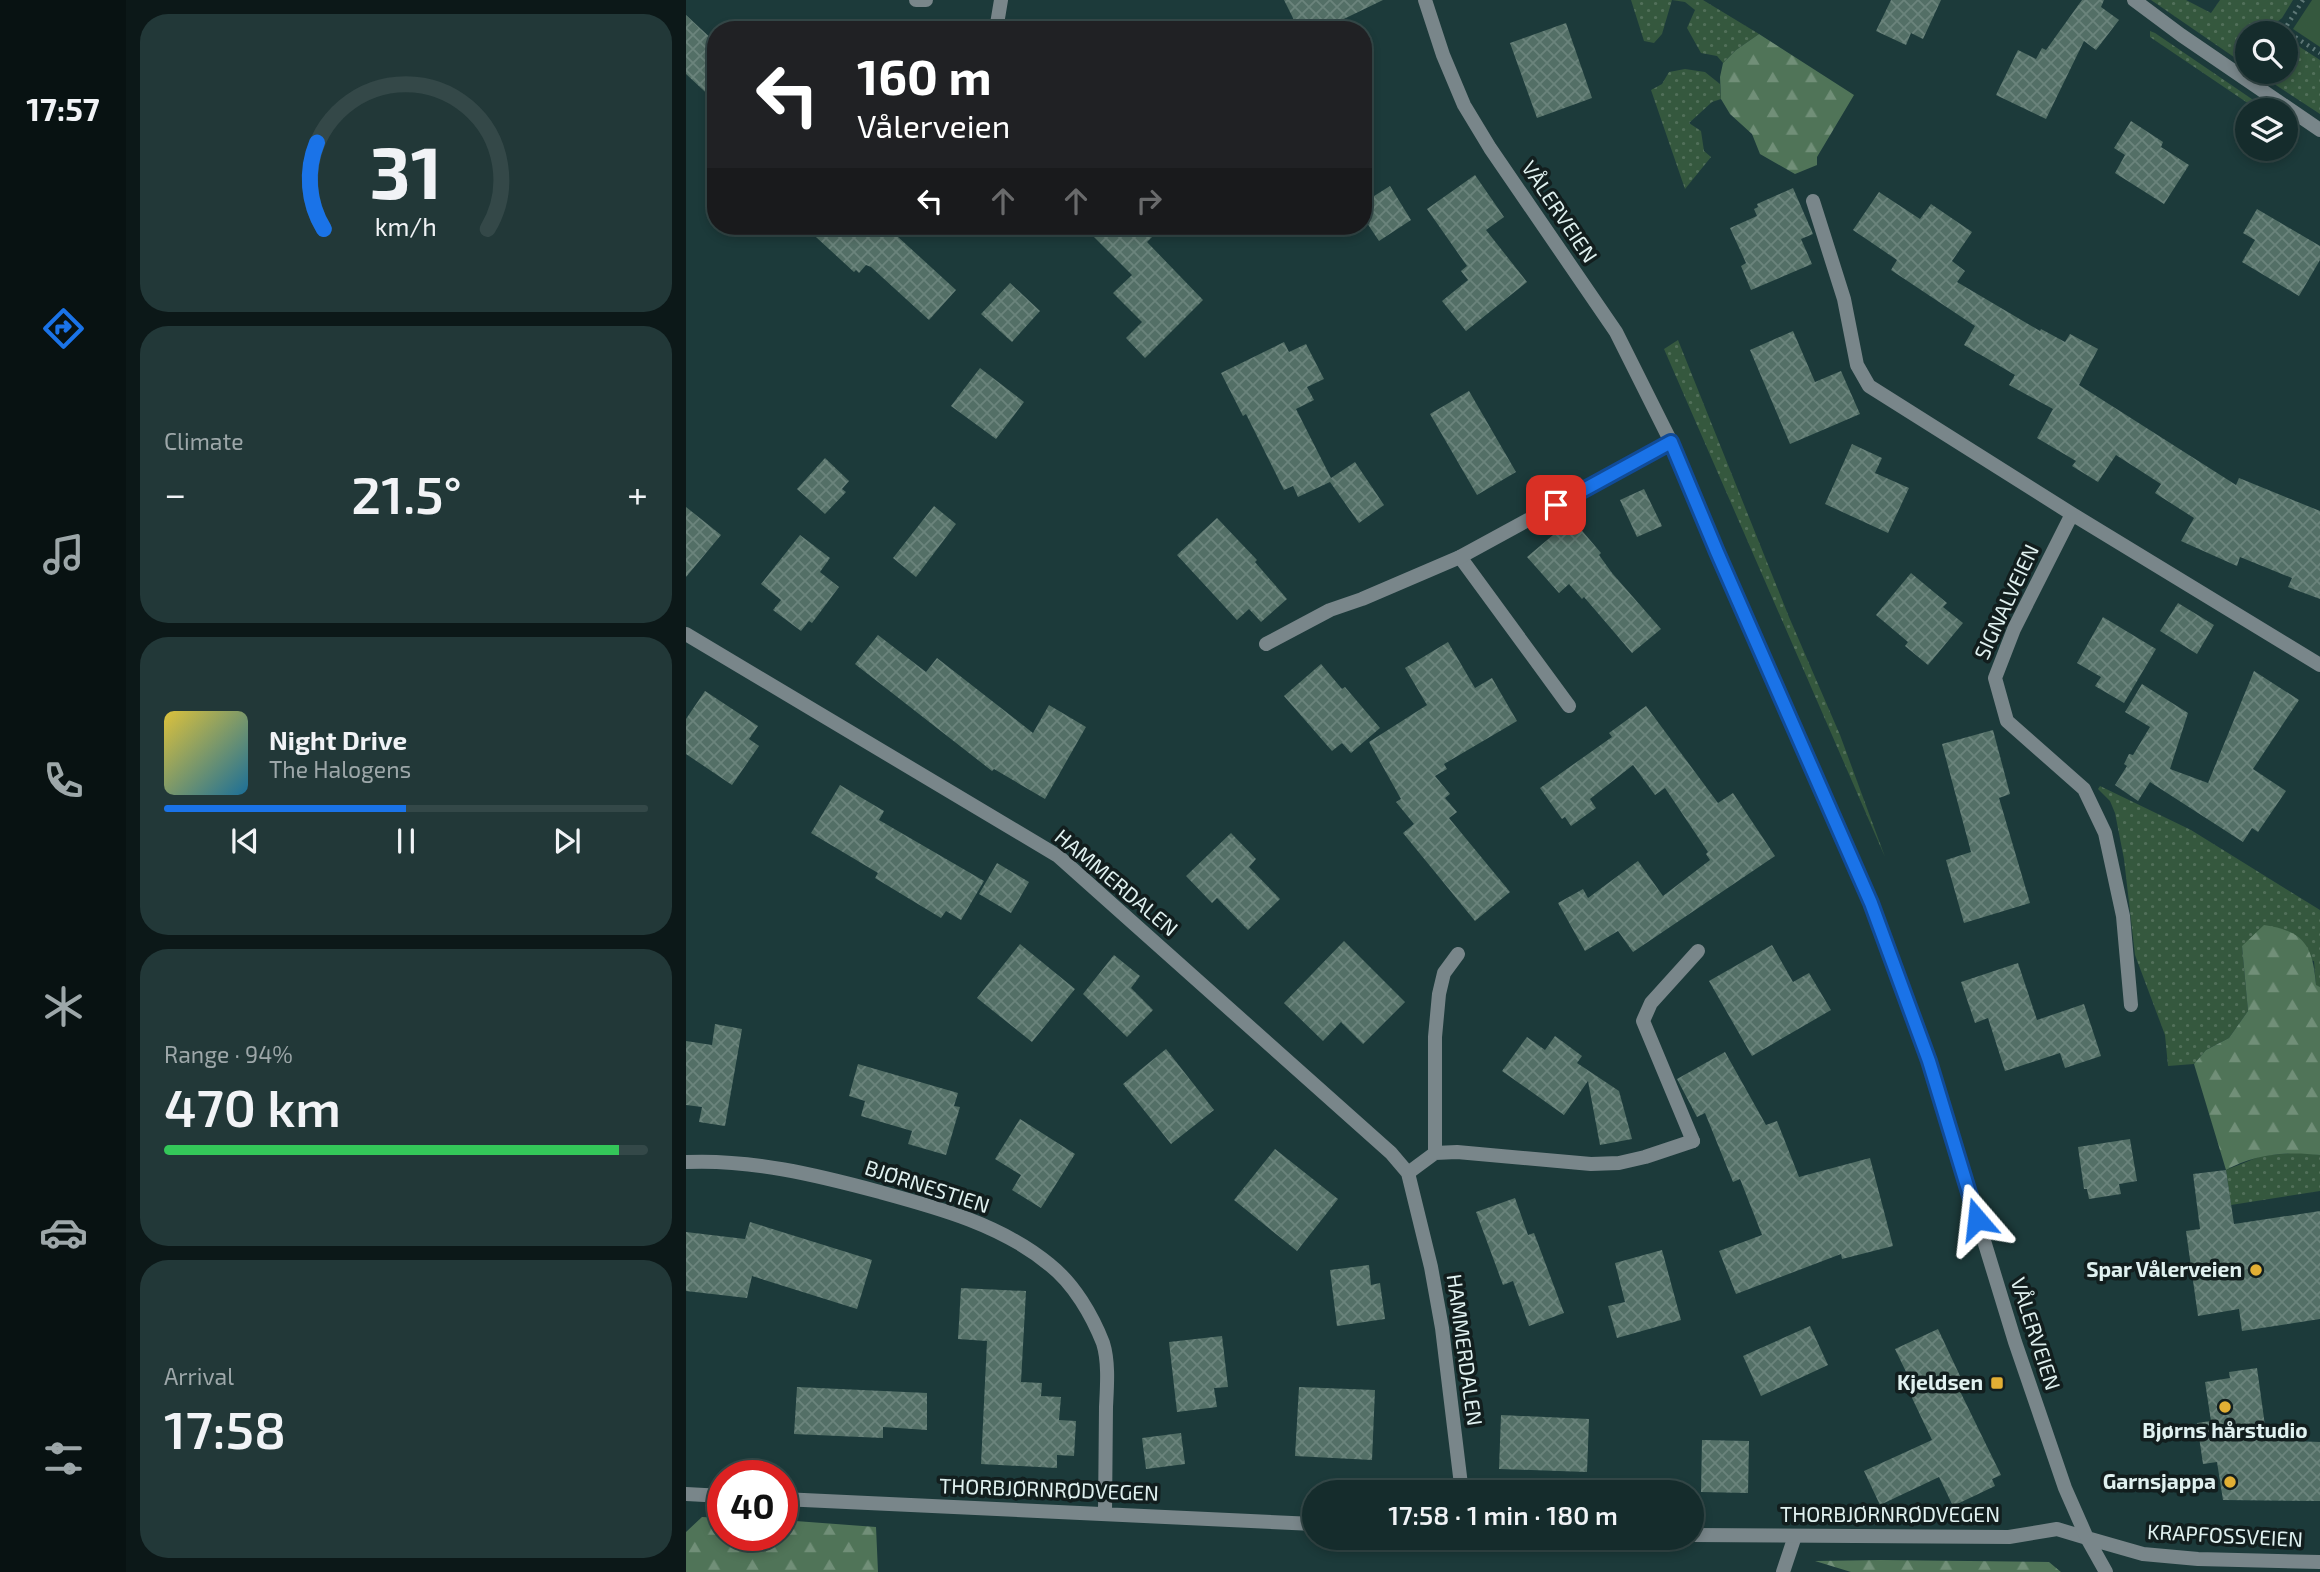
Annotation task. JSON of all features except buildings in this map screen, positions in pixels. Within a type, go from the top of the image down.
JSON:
[{"type":"street","points":[[916,0],[926,0]]},
{"type":"street","points":[[998,21],[1001,0]]},
{"type":"street","name":"VÅLERVEIEN","points":[[1425,0],[1443,55],[1464,105],[1490,148],[1616,332],[1671,442],[1722,565],[1871,903],[1929,1061],[2015,1342],[2065,1488],[2087,1538],[2106,1572]]},
{"type":"street","points":[[2134,0],[2320,130]]},
{"type":"street","points":[[1813,201],[1844,299],[1857,365],[1869,386],[2320,665]]},
{"type":"street","points":[[1266,644],[1330,610],[1460,557],[1671,442]]},
{"type":"street","name":"SIGNALVEIEN","points":[[2072,514],[2014,629],[1995,678],[2007,721],[2084,789],[2105,833],[2123,916],[2131,1005]]},
{"type":"street","points":[[1460,557],[1569,706]]},
{"type":"street","name":"HAMMERDALEN","points":[[686,634],[1058,856],[1391,1153],[1408,1173],[1431,1267],[1442,1328],[1460,1480]]},
{"type":"street","points":[[1408,1173],[1435,1153],[1457,1152],[1591,1164],[1619,1163],[1693,1141],[1643,1021],[1651,1003],[1699,951]]},
{"type":"street","points":[[1435,1153],[1435,1037],[1439,994],[1444,973],[1458,954]]},
{"type":"street","name":"BJØRNESTIEN","points":[[686,1162],[708,1161],[791,1170],[934,1207],[980,1224],[1026,1247],[1052,1266],[1074,1291],[1092,1318],[1104,1347],[1107,1386],[1105,1513]]},
{"type":"street","points":[[686,1494],[707,1495]]},
{"type":"street","name":"THORBJØRNRØDVEGEN","points":[[798,1500],[1302,1523]]},
{"type":"street","name":"THORBJØRNRØDVEGEN","points":[[1704,1535],[2009,1537],[2057,1529],[2087,1538]]},
{"type":"street","points":[[1783,1572],[1795,1536]]},
{"type":"street","name":"KRAPFOSSVEIEN","points":[[2087,1538],[2143,1553],[2198,1559],[2320,1562]]},
{"type":"path","points":[[2303,0],[2284,30],[2320,52]]},
{"type":"green space","points":[[1631,0],[1672,0],[1662,34],[1654,43],[1644,41]]},
{"type":"green space","points":[[1672,0],[1703,0],[1759,34],[1723,63],[1717,56],[1701,53],[1687,28],[1695,10],[1685,2]]},
{"type":"green space","points":[[2151,0],[2186,0],[2211,13],[2220,0],[2293,0],[2278,21],[2235,21],[2235,58]]},
{"type":"green space","points":[[2312,0],[2320,0],[2320,47],[2298,32],[2298,21]]},
{"type":"green space","points":[[2150,31],[2155,33],[2250,98],[2240,98],[2150,37]]},
{"type":"green space","points":[[1759,34],[1854,95],[1817,157],[1817,165],[1795,174],[1760,154],[1752,134],[1730,114],[1721,99],[1720,77],[1723,63]]},
{"type":"green space","points":[[2298,46],[2320,60],[2320,114],[2274,84],[2298,84]]},
{"type":"green space","points":[[1685,69],[1705,72],[1720,84],[1721,99],[1712,102],[1689,123],[1701,131],[1704,151],[1711,157],[1685,189],[1651,90],[1662,84],[1669,72]]},
{"type":"green space","points":[[1678,340],[1789,617],[1840,735],[1885,857],[1664,349]]},
{"type":"green space","points":[[2100,786],[2191,830],[2320,910],[2320,987],[2316,986],[2314,961],[2242,946],[2248,1011],[2229,1038],[2206,1050],[2194,1064],[2168,1066],[2165,1035],[2135,955],[2124,859],[2115,813],[2110,801],[2098,789]]},
{"type":"green space","points":[[2264,925],[2289,931],[2304,943],[2312,960],[2316,985],[2320,987],[2320,1155],[2272,1155],[2248,1160],[2226,1170],[2194,1064],[2206,1050],[2229,1038],[2248,1011],[2242,946]]},
{"type":"green space","points":[[2300,1152],[2320,1155],[2320,1191],[2231,1205],[2226,1170],[2261,1156]]},
{"type":"green space","points":[[702,1517],[707,1517],[707,1551],[798,1551],[798,1521],[876,1527],[878,1572],[686,1572],[686,1532]]},
{"type":"green space","points":[[1815,1561],[2049,1562],[2061,1572],[1851,1572]]},
{"type":"place","name":"Spar Vålerveien","points":[[2256,1270]]},
{"type":"place","name":"Kjeldsen","points":[[1997,1383]]},
{"type":"place","name":"Bjørns hårstudio","points":[[2225,1407]]},
{"type":"place","name":"Garnsjappa","points":[[2230,1482]]},
{"type":"route","points":[[1556,505],[1671,442],[1871,903],[1929,1061],[1977,1219]]}]
